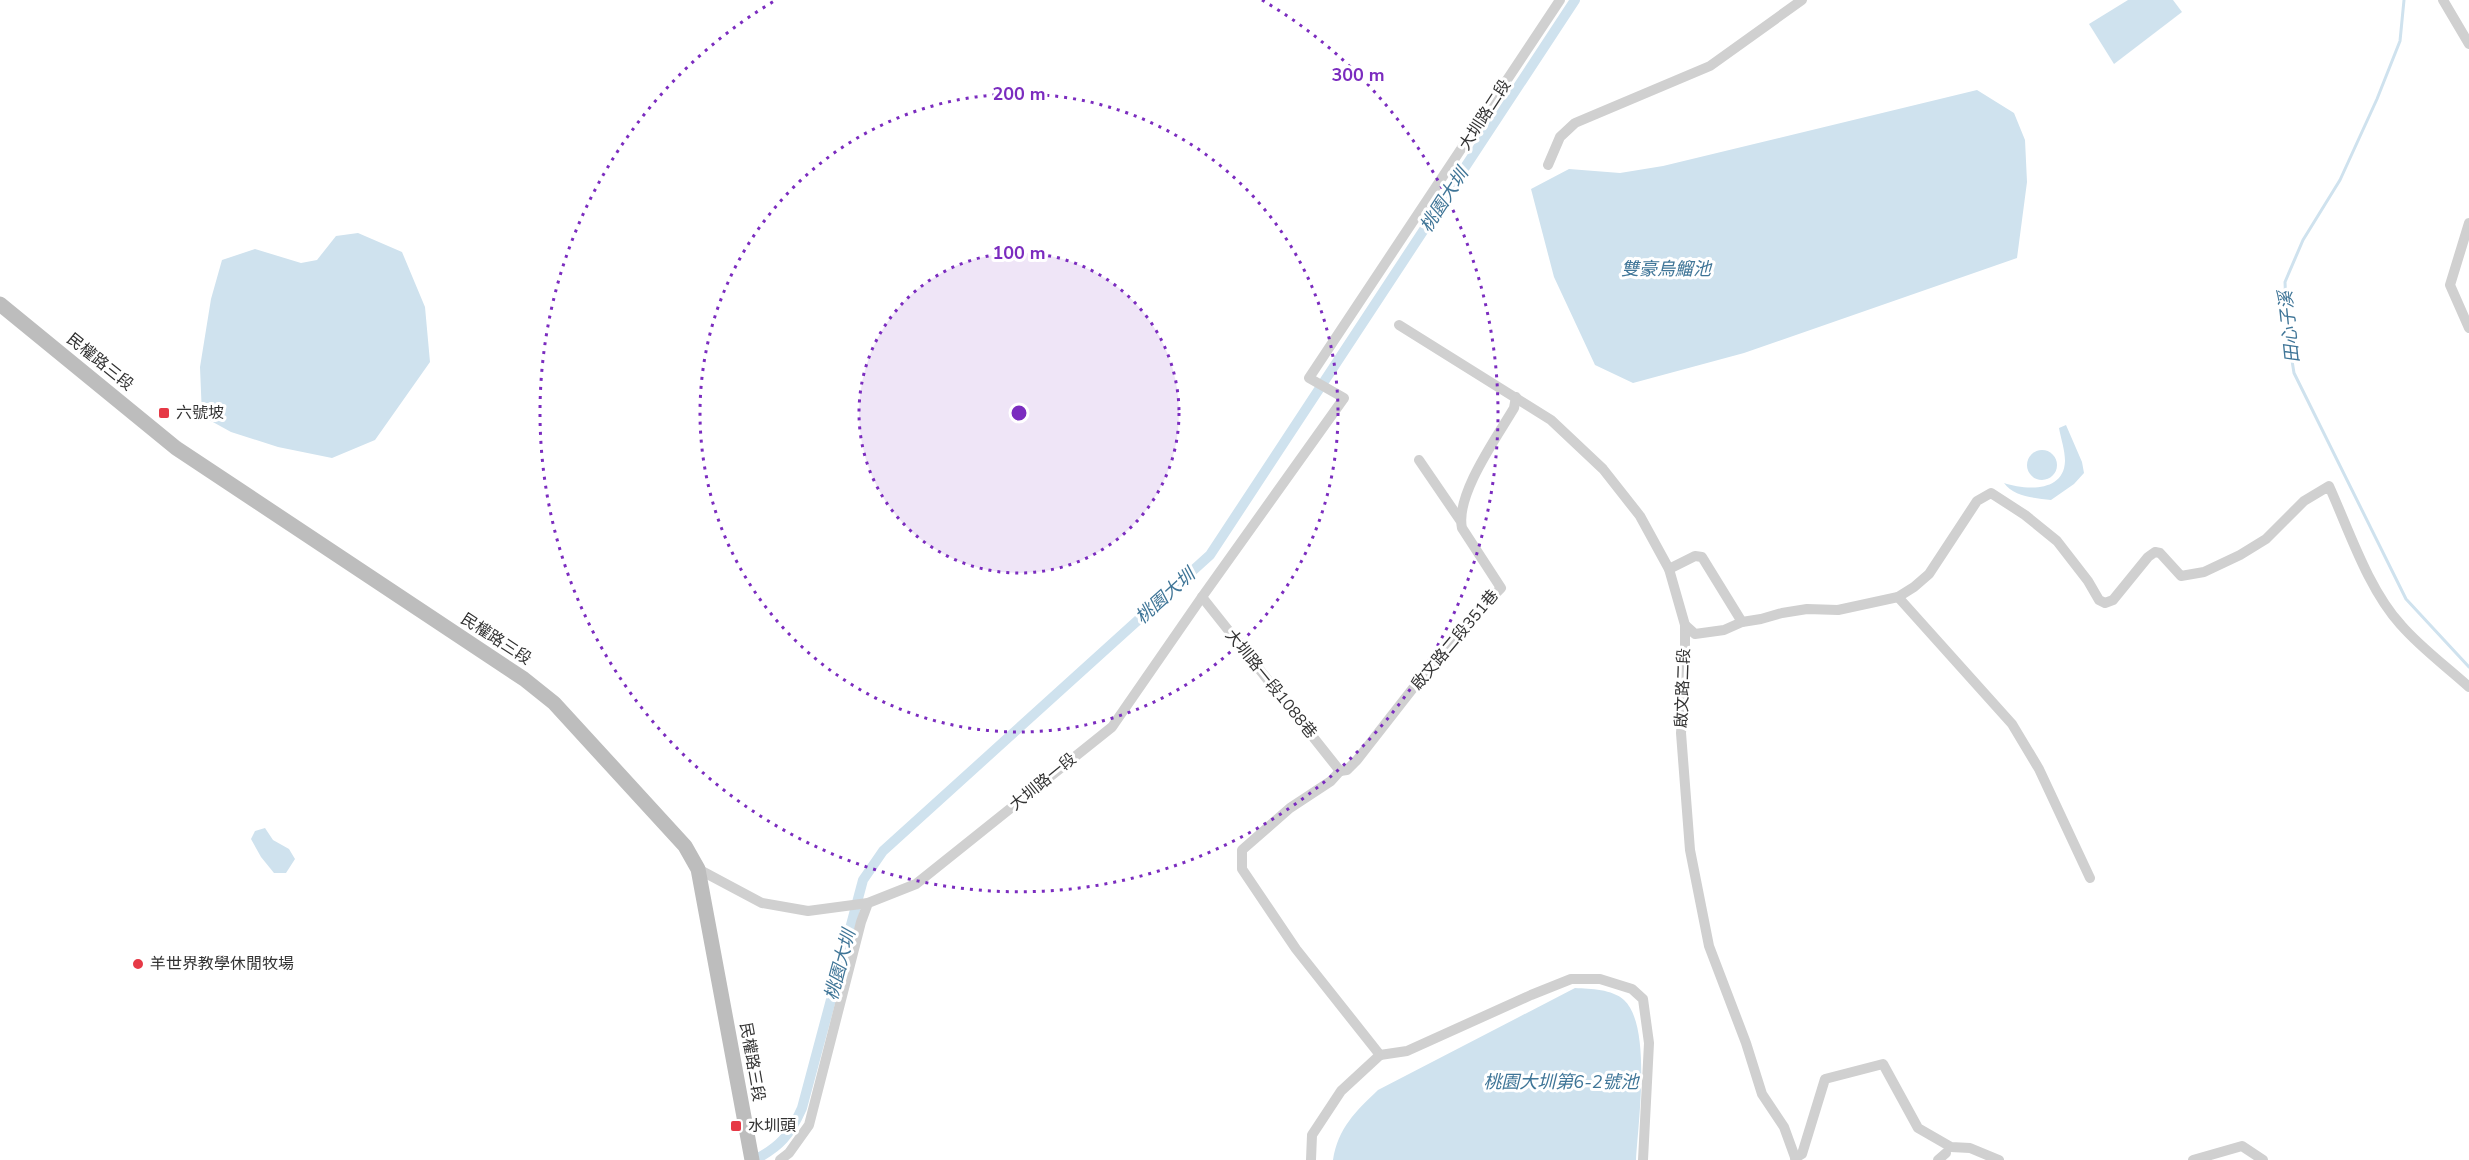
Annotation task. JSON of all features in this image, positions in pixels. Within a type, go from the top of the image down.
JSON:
[{"type":"street","name":"大圳路二段","points":[[1344,398],[1309,378],[1560,0]]},
{"type":"street","points":[[1548,165],[1560,137],[1575,123],[1710,66],[1802,0]]},
{"type":"street","points":[[2443,0],[2469,44]]},
{"type":"street","points":[[2469,223],[2450,285],[2469,328]]},
{"type":"street","name":"民權路三段","points":[[0,304],[176,448],[539,691],[554,703],[685,846],[698,869],[752,1160]]},
{"type":"street","name":"啟文路二段","points":[[1399,325],[1551,420],[1603,469],[1640,516],[1669,569],[1685,625],[1685,683],[1681,733],[1690,850],[1709,946],[1746,1043],[1762,1094],[1784,1127],[1796,1159]]},
{"type":"street","points":[[1460,520],[1464,501],[1514,408],[1516,397]]},
{"type":"street","name":"大圳路一段","points":[[698,869],[762,903],[808,911],[866,903],[916,884],[1112,727],[1344,398]]},
{"type":"street","points":[[1419,460],[1460,520]]},
{"type":"street","points":[[1685,625],[1695,634],[1724,630],[1742,621],[1761,620],[1771,615],[1807,609],[1838,610],[1898,597],[1929,574],[1977,501],[1992,493],[2025,515],[2057,541],[2088,581],[2099,600],[2105,603],[2113,600],[2148,556],[2155,552],[2160,553],[2181,576],[2204,572],[2240,555],[2266,539],[2304,501],[2329,486],[2386,606],[2401,625],[2469,687]]},
{"type":"street","name":"啟文路二段351巷","points":[[1340,771],[1347,770],[1357,760],[1453,637],[1501,588],[1462,528],[1460,520]]},
{"type":"street","points":[[1669,569],[1695,556],[1702,557],[1742,621]]},
{"type":"street","name":"大圳路一段1088巷","points":[[1202,597],[1340,771]]},
{"type":"street","points":[[1898,597],[2012,724],[2039,770],[2090,878]]},
{"type":"street","points":[[1340,771],[1331,781],[1290,808],[1242,850],[1242,869],[1296,949],[1380,1055]]},
{"type":"street","points":[[780,1160],[789,1153],[809,1125],[866,903]]},
{"type":"street","points":[[1311,1160],[1312,1135],[1317,1126],[1341,1091],[1380,1055],[1407,1051],[1571,979],[1600,979],[1632,989],[1643,999],[1649,1043],[1643,1160]]},
{"type":"street","points":[[1796,1159],[1802,1154],[1826,1079],[1883,1064],[1918,1128],[1951,1147],[1970,1148],[1999,1160]]},
{"type":"street","points":[[2193,1160],[2242,1146],[2263,1160]]},
{"type":"water","points":[[2128,0],[2173,0],[2182,12],[2114,64],[2089,24]]},
{"type":"water","name":"雙豪烏鰡池","points":[[1977,90],[2014,113],[2025,140],[2027,182],[2017,258],[1744,353],[1633,383],[1595,365],[1554,277],[1531,189],[1569,169],[1620,173],[1663,166]]},
{"type":"water","points":[[358,233],[402,252],[425,307],[430,362],[375,440],[332,458],[278,447],[231,432],[202,416],[200,367],[211,299],[222,260],[255,249],[301,263],[317,260],[336,236]]},
{"type":"water","points":[[2066,425],[2082,462],[2084,473],[2074,484],[2051,500],[2025,496],[2008,488],[2004,483],[2032,488],[2051,484],[2058,479],[2065,461],[2059,428]]},
{"type":"water","points":[[2042,450],[2052,455],[2057,465],[2052,475],[2042,480],[2032,475],[2027,465],[2032,455]]},
{"type":"water","points":[[265,828],[273,840],[289,849],[295,859],[286,873],[274,873],[261,857],[251,839],[255,831]]},
{"type":"water","name":"桃園大圳第6-2號池","points":[[1575,988],[1601,990],[1619,996],[1633,1013],[1641,1052],[1636,1160],[1333,1160],[1339,1139],[1349,1121],[1378,1090]]},
{"type":"waterway","name":"桃園大圳","points":[[754,1160],[771,1150],[783,1139],[802,1108],[863,880],[883,851],[1210,555],[1575,0]]},
{"type":"waterway","name":"田心子溪","points":[[2404,0],[2400,41],[2377,99],[2340,180],[2303,240],[2285,282],[2287,330],[2294,373],[2406,599],[2469,667]]},
{"type":"place","name":"六號坡","points":[[164,413]]},
{"type":"place","name":"羊世界教學休閒牧場","points":[[138,964]]},
{"type":"place","name":"水圳頭","points":[[736,1126]]}]
